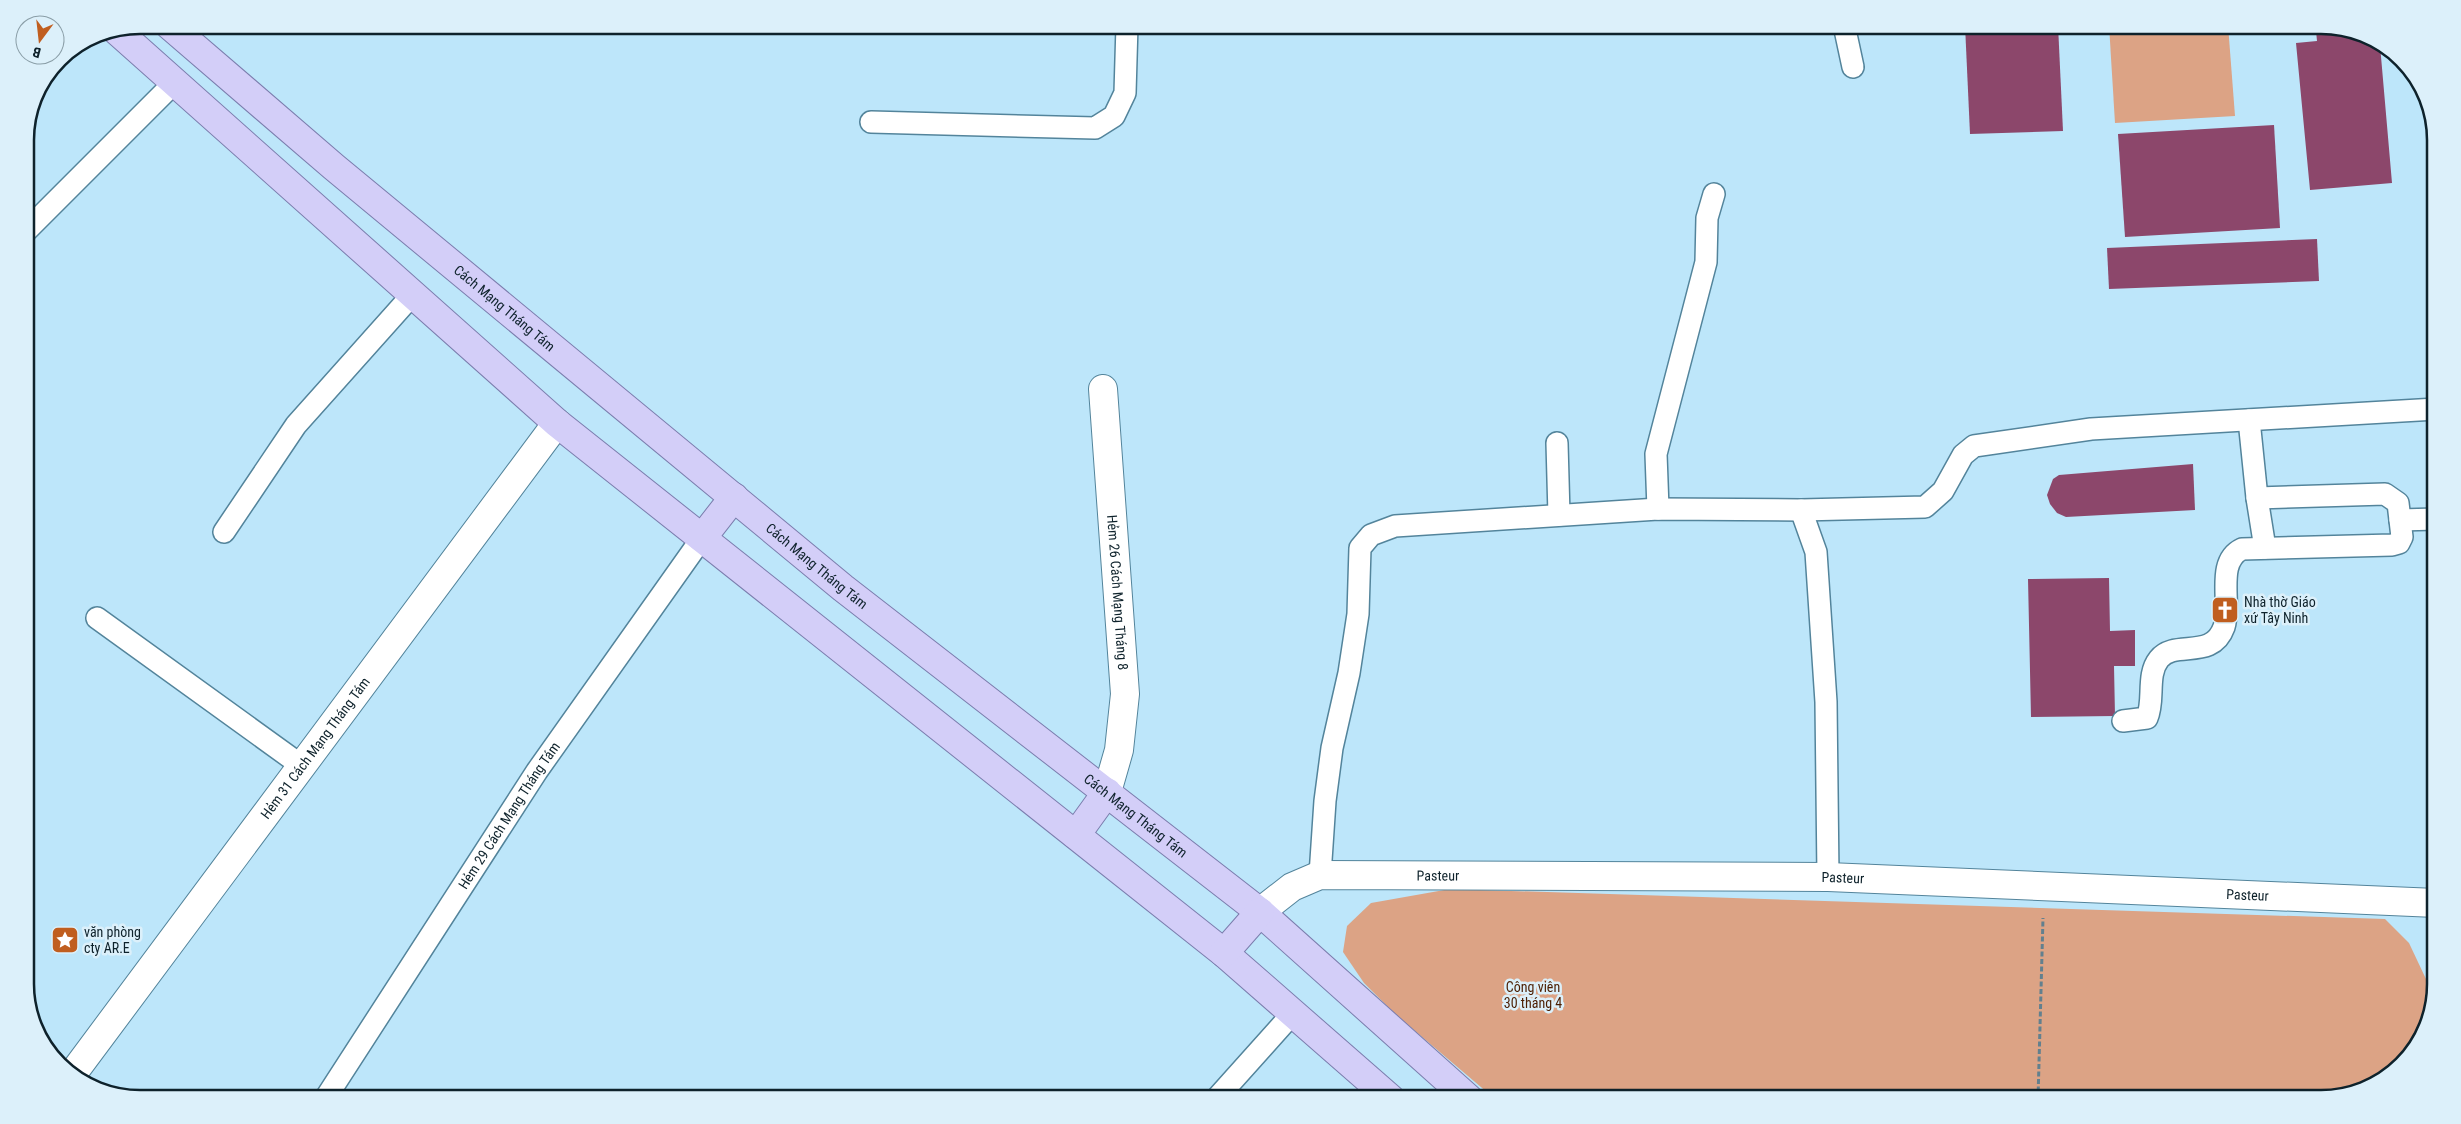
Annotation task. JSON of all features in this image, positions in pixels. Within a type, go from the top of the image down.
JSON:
[{"type":"main road","points":[[141,50],[155,34]]},
{"type":"main road","name":"Cách Mạng Tháng Tám","points":[[179,34],[334,167],[843,588],[1260,912],[1459,1090]]},
{"type":"main road","points":[[123,35],[557,423],[1224,953],[1381,1090]]},
{"type":"main road","points":[[702,538],[734,498]]},
{"type":"main road","points":[[1076,835],[1107,792]]},
{"type":"main road","points":[[1224,953],[1260,912]]},
{"type":"street","name":"Hẻm 26 Cách Mạng Tháng 8","points":[[1103,389],[1125,694],[1119,750],[1107,792]]},
{"type":"street","name":"Hẻm 31 Cách Mạng Tháng Tám","points":[[76,1069],[557,423]]},
{"type":"street","name":"Pasteur","points":[[1260,912],[1292,887],[1320,875],[1828,877],[2427,904]]},
{"type":"lane","points":[[871,122],[1095,128],[1114,116],[1125,93],[1127,34]]},
{"type":"lane","points":[[1846,34],[1853,67]]},
{"type":"lane","points":[[34,223],[176,82]]},
{"type":"lane","points":[[1658,509],[1656,454],[1706,262],[1707,218],[1714,194]]},
{"type":"lane","points":[[224,532],[296,425],[413,294]]},
{"type":"lane","points":[[1320,875],[1324,801],[1332,748],[1349,673],[1358,614],[1360,548],[1371,535],[1395,526],[1658,509],[1801,510],[1925,507],[1943,491],[1963,455],[1974,446],[2091,429],[2427,410]]},
{"type":"lane","points":[[2249,420],[2257,498],[2265,548]]},
{"type":"lane","points":[[1557,443],[1559,515]]},
{"type":"lane","points":[[2123,721],[2147,718],[2151,709],[2152,671],[2159,658],[2171,652],[2208,646],[2218,638],[2224,626],[2228,563],[2233,553],[2242,549],[2392,545],[2399,543],[2402,537],[2398,503],[2385,494],[2257,498]]},
{"type":"lane","points":[[1801,510],[1816,552],[1826,702],[1828,877]]},
{"type":"lane","points":[[2400,520],[2427,519]]},
{"type":"lane","name":"Hẻm 29 Cách Mạng Tháng Tám","points":[[330,1090],[537,771],[702,538]]},
{"type":"lane","points":[[97,618],[302,766]]},
{"type":"lane","points":[[1224,1090],[1293,1013]]},
{"type":"path","points":[[2038,1090],[2044,888]]},
{"type":"green space","points":[[2110,34],[2229,34],[2235,116],[2115,123]]},
{"type":"green space","name":"Công viên 30 tháng 4","points":[[1450,889],[2385,919],[2409,943],[2427,981],[2427,992],[2422,1019],[2413,1037],[2401,1054],[2391,1064],[2368,1079],[2356,1085],[2335,1089],[1484,1090],[1395,1014],[1364,983],[1343,952],[1347,926],[1371,903]]},
{"type":"building","points":[[1965,34],[2058,34],[2063,131],[1970,134]]},
{"type":"building","points":[[2316,34],[2349,37],[2381,52],[2392,183],[2310,190],[2296,43],[2317,41]]},
{"type":"building","points":[[2274,125],[2280,228],[2125,237],[2118,134]]},
{"type":"building","points":[[2317,239],[2319,281],[2109,289],[2107,248]]},
{"type":"building","points":[[2193,464],[2195,510],[2066,517],[2057,513],[2050,504],[2047,495],[2053,479],[2059,475]]},
{"type":"building","points":[[2109,578],[2110,631],[2135,630],[2135,666],[2114,666],[2115,716],[2031,717],[2028,579]]},
{"type":"place","name":"Nhà thờ Giáo xứ Tây Ninh","points":[[2225,610]]},
{"type":"place","name":"văn phòng cty AR.E","points":[[65,940]]}]
